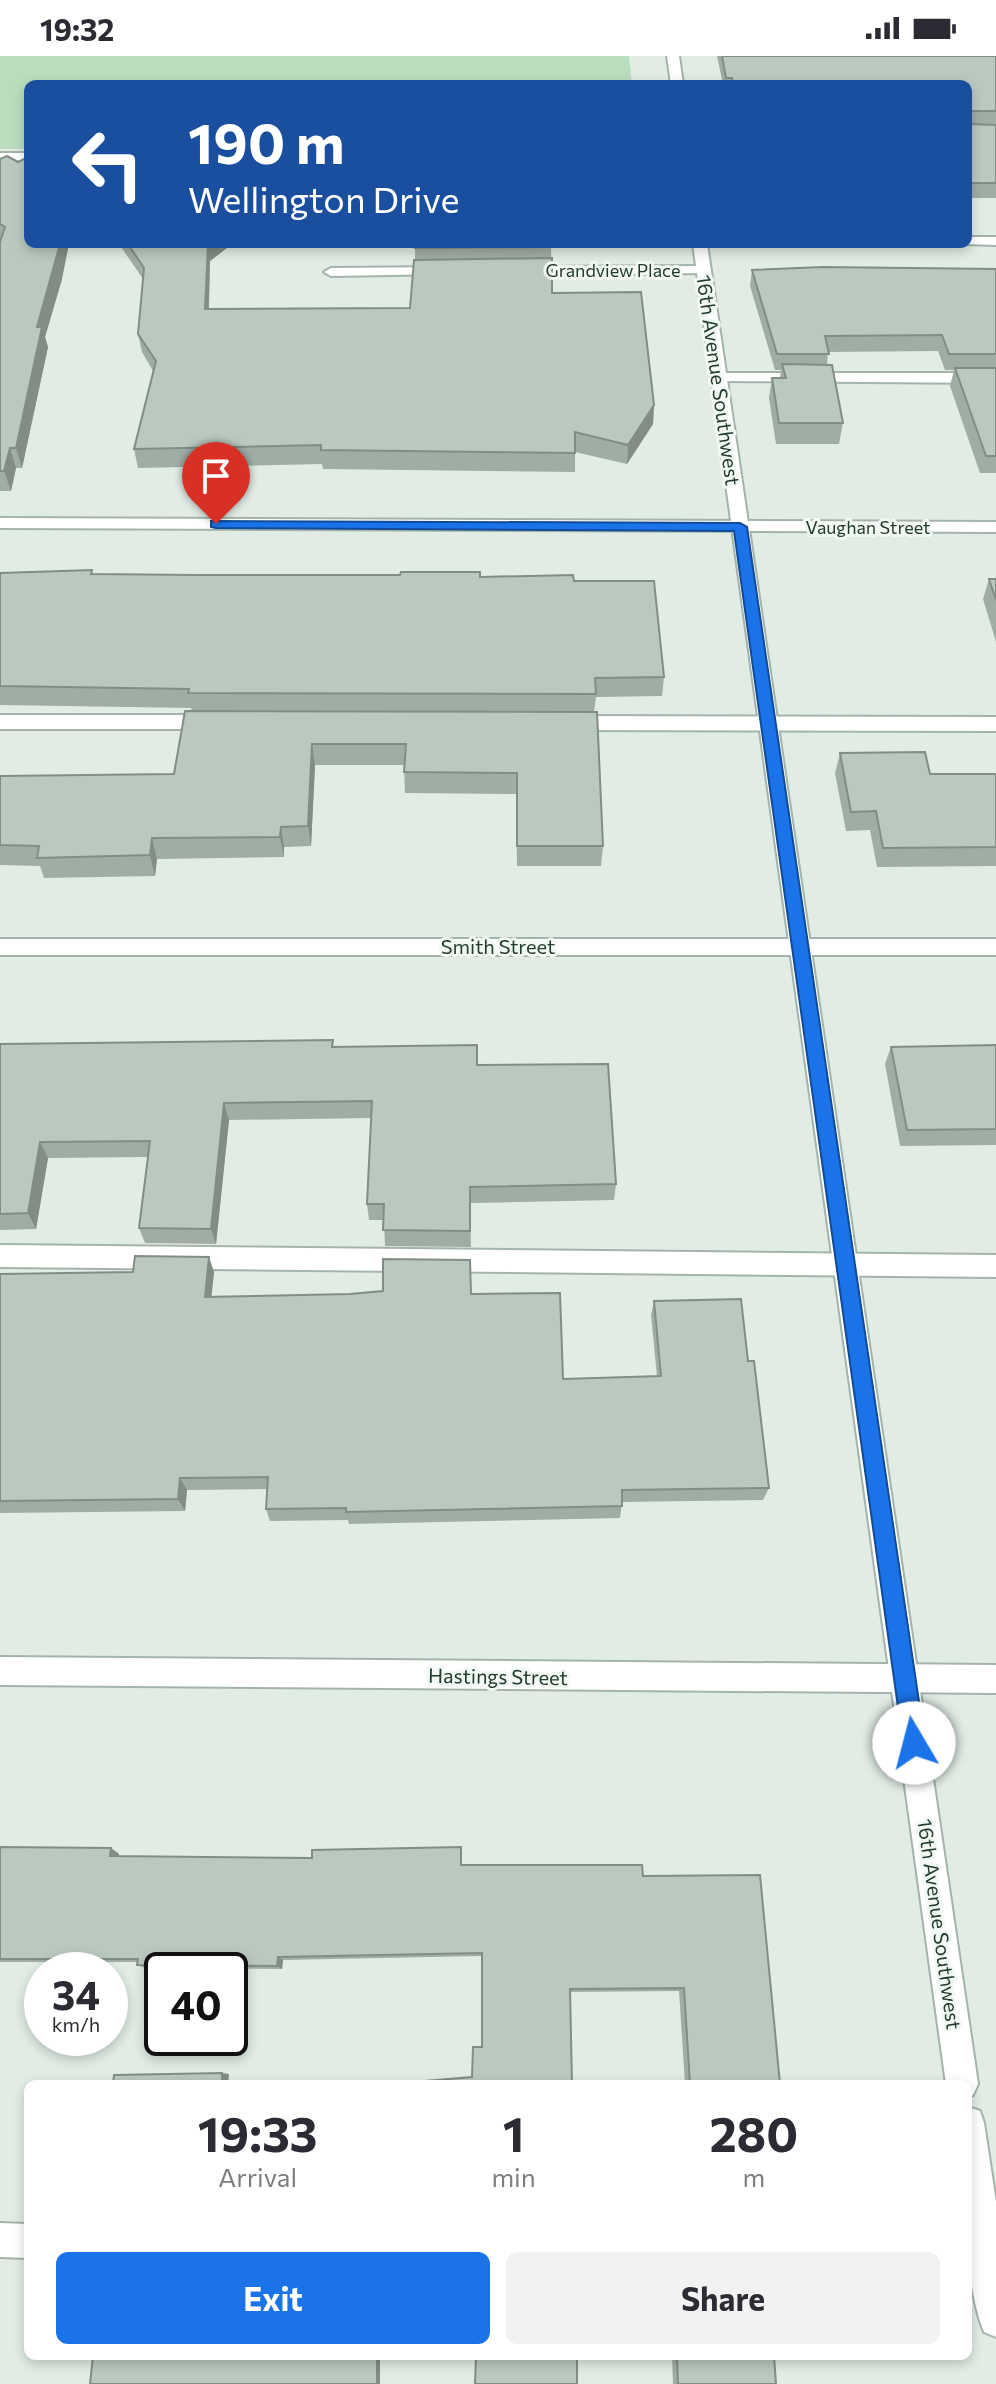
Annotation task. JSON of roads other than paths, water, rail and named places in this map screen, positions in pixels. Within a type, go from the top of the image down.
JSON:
[{"type":"street","points":[[673,56],[676,80]]},
{"type":"street","points":[[0,157],[24,157]]},
{"type":"street","points":[[972,241],[996,241]]},
{"type":"street","name":"16th Avenue Southwest","points":[[701,248],[961,2080]]},
{"type":"street","name":"Grandview Place","points":[[502,271],[704,270]]},
{"type":"street","points":[[331,272],[455,271]]},
{"type":"street","points":[[719,378],[996,378]]},
{"type":"street","name":"Vaughan Street","points":[[0,523],[996,527]]},
{"type":"street","points":[[0,722],[240,722]]},
{"type":"street","points":[[547,723],[996,724]]},
{"type":"street","name":"Smith Street","points":[[0,947],[996,947]]},
{"type":"street","points":[[0,1256],[996,1266]]},
{"type":"street","name":"Hastings Street","points":[[0,1671],[905,1681],[996,1679]]},
{"type":"street","points":[[972,2158],[983,2253],[996,2320]]},
{"type":"street","points":[[0,2240],[24,2241]]}]
